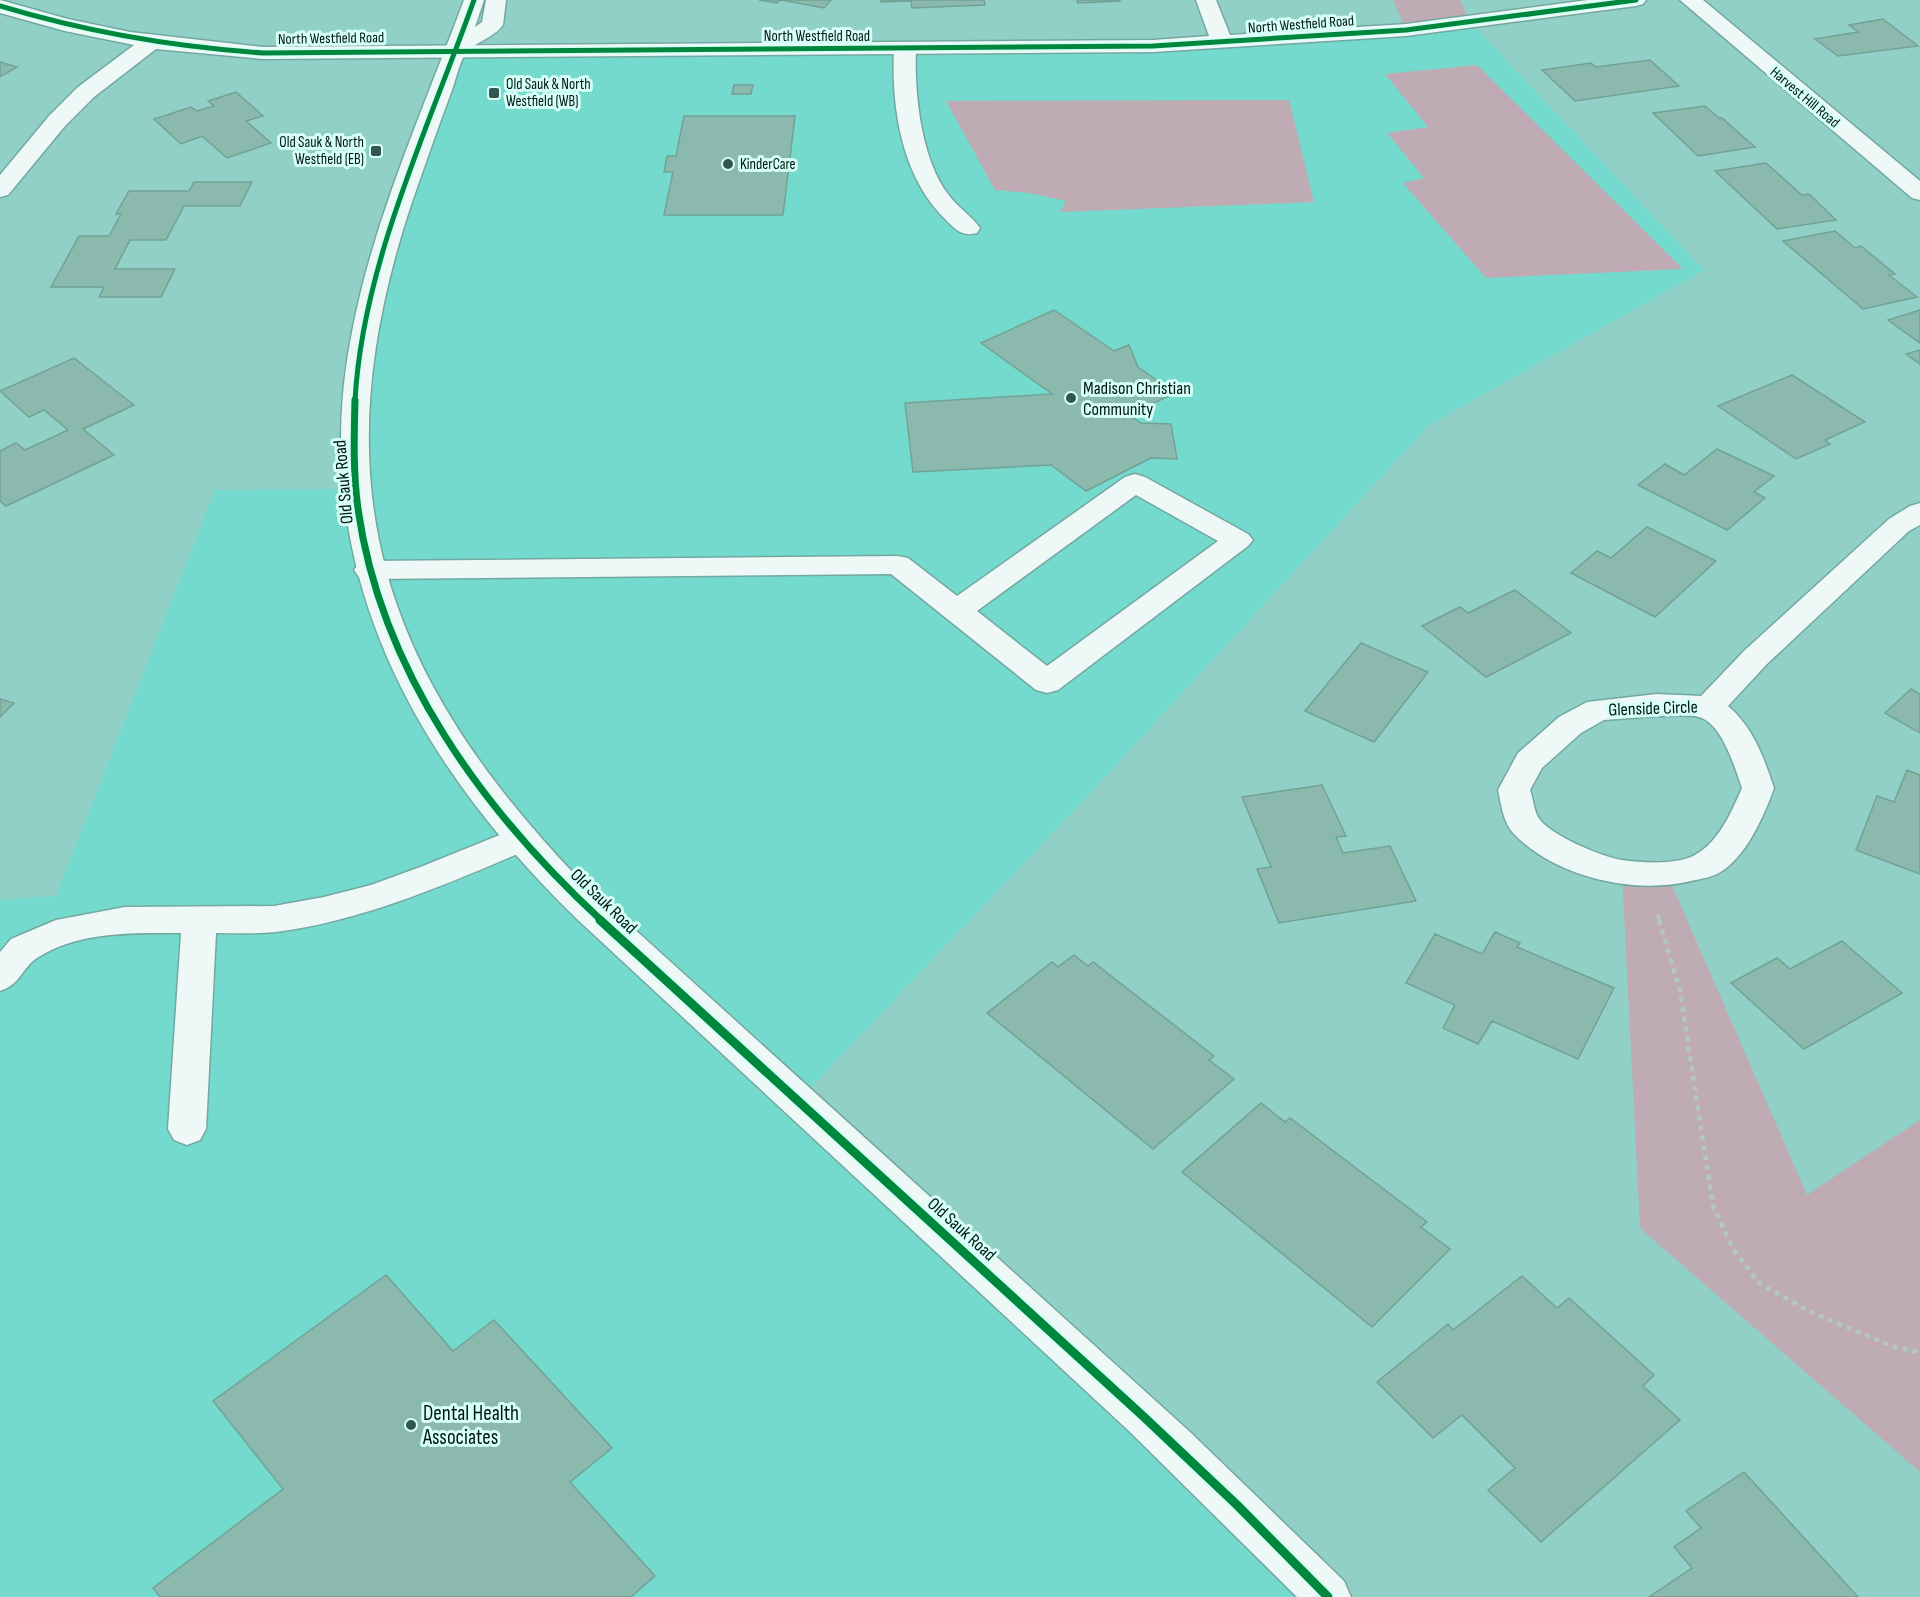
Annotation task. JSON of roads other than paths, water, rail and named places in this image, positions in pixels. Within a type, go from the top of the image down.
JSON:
[{"type":"street","points":[[458,0],[446,26],[454,51],[492,25],[496,0]]},
{"type":"street","name":"Old Sauk Road","points":[[474,0],[395,222],[361,348],[354,402],[355,490],[369,570],[411,677],[438,725],[476,782],[566,887],[797,1102],[977,1263],[1264,1529],[1328,1597]]},
{"type":"street","points":[[1206,0],[1222,42]]},
{"type":"street","name":"North Westfield Road","points":[[0,6],[60,26],[151,42],[263,52],[905,50],[1088,48],[1406,30],[1636,0]]},
{"type":"street","name":"Harvest Hill Road","points":[[1690,0],[1920,193]]},
{"type":"street","points":[[0,190],[50,128],[86,92],[151,42]]},
{"type":"street","points":[[905,50],[902,78],[918,148],[932,187],[945,206],[968,228]]},
{"type":"street","points":[[369,570],[898,565],[1047,682],[1238,540],[1136,483],[957,611]]},
{"type":"street","name":"Glenside Circle","points":[[1709,707],[1730,725],[1747,757],[1758,788],[1746,819],[1729,843],[1706,865],[1667,874],[1623,873],[1584,861],[1547,843],[1523,824],[1514,790],[1529,761],[1570,724],[1599,710],[1657,705],[1709,707],[1756,657],[1899,525],[1920,512]]},
{"type":"street","points":[[0,977],[23,949],[68,929],[124,920],[274,919],[334,907],[377,896],[435,875],[522,838]]},
{"type":"street","points":[[187,1129],[199,921]]},
{"type":"place","name":"Old Sauk & North Westfield (WB)","points":[[494,93]]},
{"type":"place","name":"Old Sauk & North Westfield (EB)","points":[[376,151]]},
{"type":"place","name":"KinderCare","points":[[728,164]]},
{"type":"place","name":"Madison Christian Community","points":[[1071,398]]},
{"type":"place","name":"Dental Health Associates","points":[[411,1425]]}]
